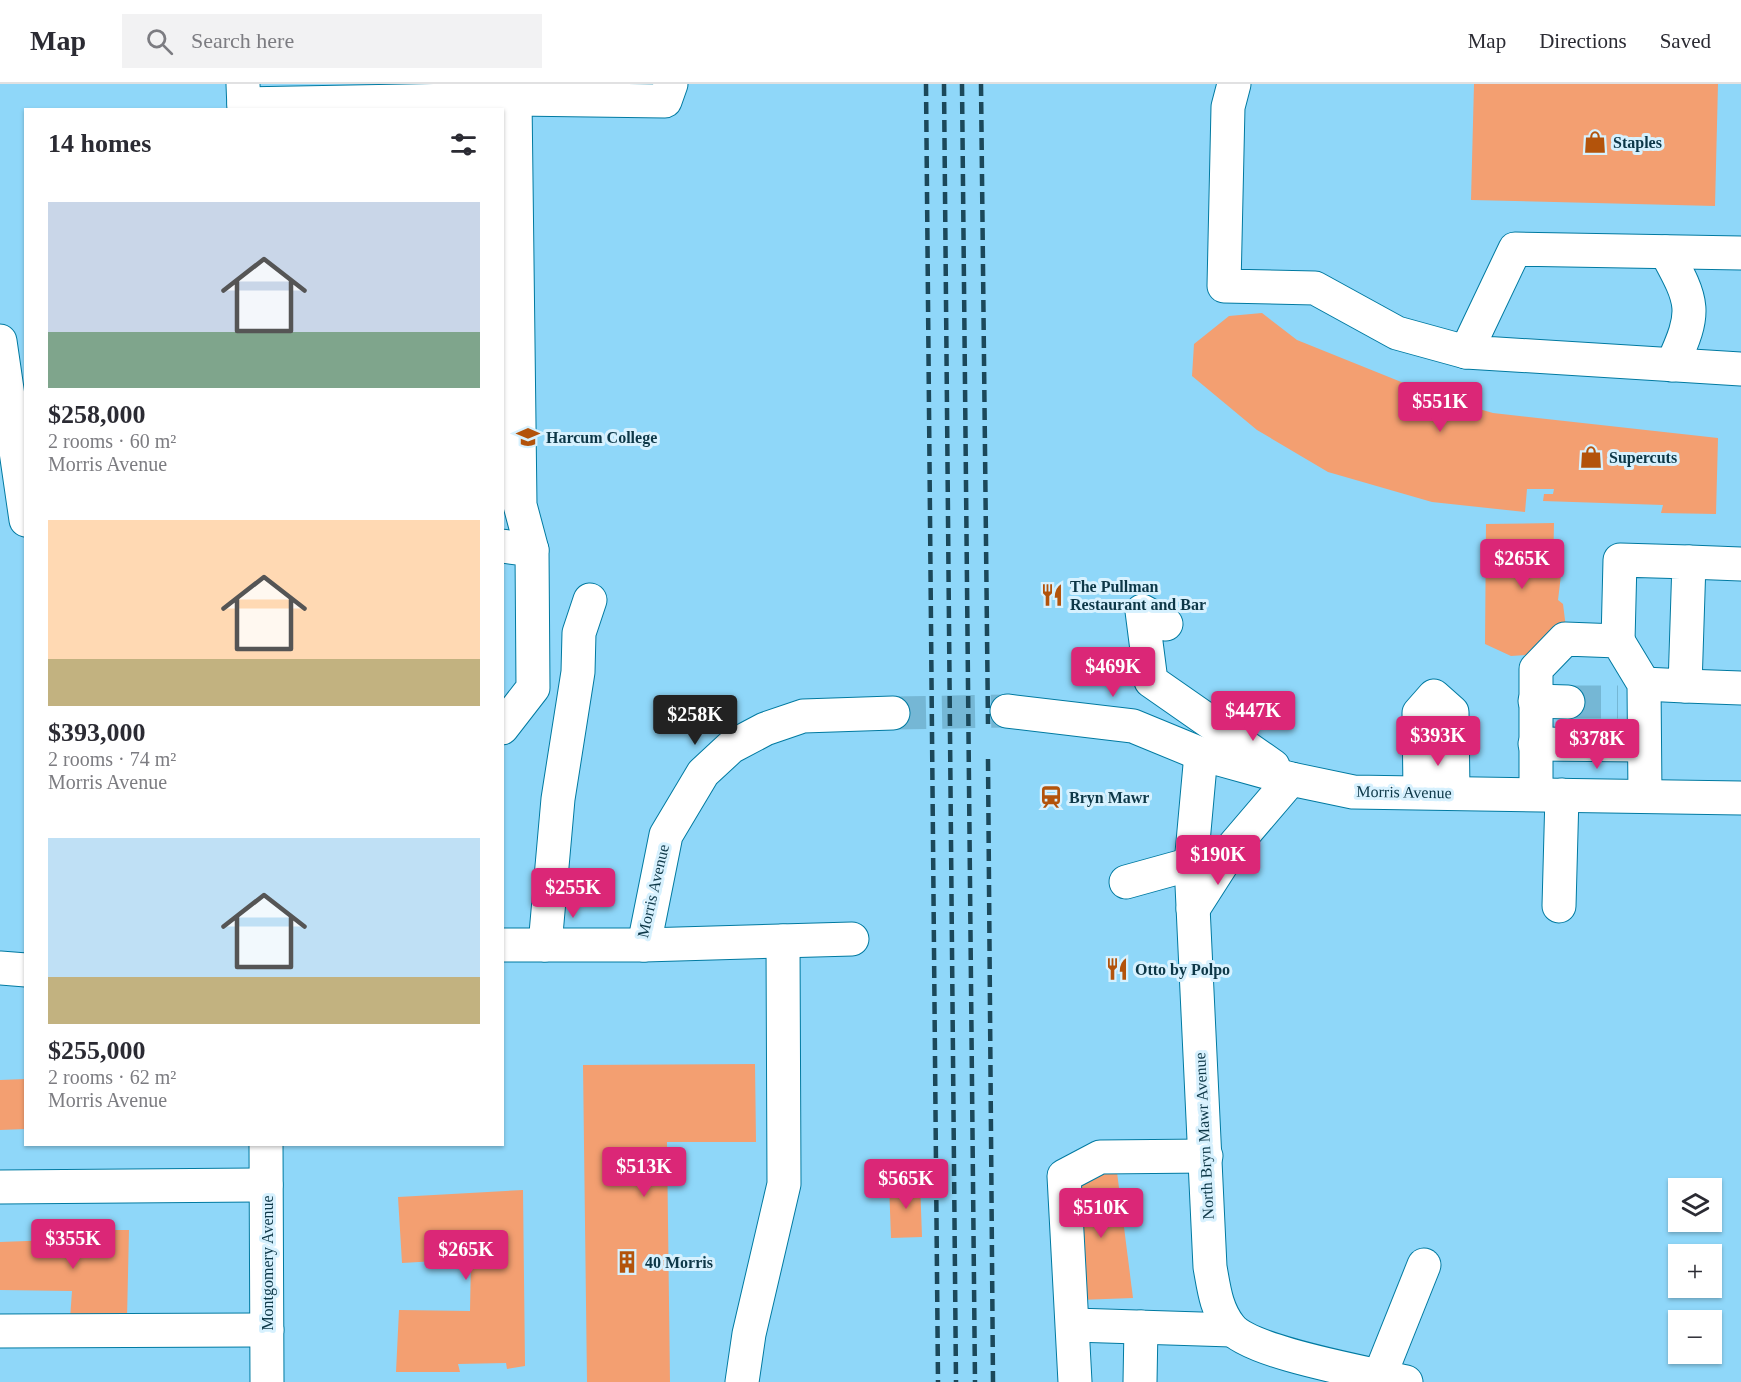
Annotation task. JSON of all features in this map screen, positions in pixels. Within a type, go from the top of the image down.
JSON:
[{"type":"street","points":[[244,99],[665,101],[670,84]]},
{"type":"street","points":[[1234,84],[1228,107],[1224,286],[1315,288],[1397,333],[1466,352],[1741,369]]},
{"type":"street","points":[[504,725],[533,688],[517,548],[520,505],[515,99]]},
{"type":"street","points":[[1466,352],[1515,249],[1741,253]]},
{"type":"street","points":[[1666,252],[1683,282],[1691,311],[1685,338],[1672,365]]},
{"type":"street","points":[[0,349],[24,506]]},
{"type":"street","points":[[1645,796],[1644,745],[1635,696],[1618,641],[1620,560],[1741,564]]},
{"type":"street","points":[[1685,686],[1689,562]]},
{"type":"street","points":[[545,945],[558,799],[578,672],[579,633],[590,600]]},
{"type":"street","points":[[1166,624],[1142,611],[1151,681],[1291,779],[1232,848],[1193,909]]},
{"type":"street","points":[[1559,906],[1549,795],[1535,744],[1536,669],[1565,639],[1618,641]]},
{"type":"street","points":[[1635,696],[1685,686],[1741,688]]},
{"type":"street","points":[[1420,792],[1419,713],[1434,696],[1452,712],[1453,794]]},
{"type":"street","points":[[1535,701],[1568,702]]},
{"type":"street","name":"Morris Avenue","points":[[1007,711],[1133,726],[1201,754],[1291,779],[1353,792],[1741,798]]},
{"type":"street","name":"Morris Avenue","points":[[504,945],[644,945],[666,835],[703,773],[731,747],[765,729],[803,716],[893,713]]},
{"type":"street","points":[[1535,744],[1644,745]]},
{"type":"street","name":"North Bryn Mawr Avenue","points":[[1201,754],[1191,864],[1210,1267],[1218,1307],[1232,1330]]},
{"type":"street","points":[[1126,882],[1191,864]]},
{"type":"street","points":[[644,945],[852,939]]},
{"type":"street","points":[[742,1382],[748,1334],[784,1184],[783,941]]},
{"type":"street","points":[[0,968],[24,970]]},
{"type":"street","name":"Montgomery Avenue","points":[[266,1146],[267,1382]]},
{"type":"street","points":[[1075,1382],[1074,1325],[1064,1176],[1100,1157],[1206,1156]]},
{"type":"street","points":[[0,1187],[266,1185]]},
{"type":"street","points":[[1074,1325],[1232,1330],[1317,1371],[1393,1379],[1424,1265]]},
{"type":"street","points":[[1140,1327],[1140,1382]]},
{"type":"street","points":[[0,1331],[267,1330]]},
{"type":"building","name":"Staples","points":[[1474,84],[1718,84],[1715,206],[1471,200]]},
{"type":"building","points":[[1262,313],[1297,340],[1441,398],[1493,413],[1718,438],[1716,514],[1661,513],[1663,505],[1543,501],[1544,494],[1553,494],[1554,489],[1527,489],[1525,512],[1432,502],[1328,472],[1257,430],[1192,376],[1194,344],[1229,316]]},
{"type":"building","points":[[1554,523],[1553,574],[1561,575],[1558,600],[1563,604],[1567,636],[1540,654],[1511,656],[1485,644],[1486,524]]},
{"type":"building","name":"40 Morris","points":[[755,1064],[756,1142],[667,1142],[670,1382],[587,1382],[583,1065]]},
{"type":"building","points":[[24,1079],[24,1129],[0,1130],[0,1080]]},
{"type":"building","points":[[1117,1172],[1133,1298],[1079,1300],[1074,1179]]},
{"type":"building","points":[[920,1182],[922,1237],[891,1238],[889,1183]]},
{"type":"building","points":[[523,1190],[525,1366],[507,1369],[506,1363],[458,1364],[460,1372],[396,1372],[399,1310],[470,1311],[471,1259],[402,1263],[398,1197]]},
{"type":"building","points":[[54,1230],[129,1230],[127,1319],[70,1319],[72,1291],[0,1290],[0,1242],[54,1240]]},
{"type":"tunnel","points":[[1568,702],[1618,702]]},
{"type":"tunnel","points":[[893,713],[1007,711]]},
{"type":"railway","points":[[926,84],[938,1382]]},
{"type":"railway","points":[[944,84],[956,1382]]},
{"type":"railway","points":[[962,84],[975,1382]]},
{"type":"railway","points":[[981,84],[988,724]]},
{"type":"railway","points":[[988,759],[993,1382]]},
{"type":"place","name":"Staples","points":[[1595,142]]},
{"type":"place","name":"Harcum College","points":[[528,437]]},
{"type":"place","name":"Supercuts","points":[[1591,457]]},
{"type":"place","name":"The Pullman Restaurant and Bar","points":[[1052,595]]},
{"type":"place","name":"Bryn Mawr","points":[[1051,797]]},
{"type":"place","name":"Otto by Polpo","points":[[1117,969]]},
{"type":"place","name":"40 Morris","points":[[627,1262]]}]
